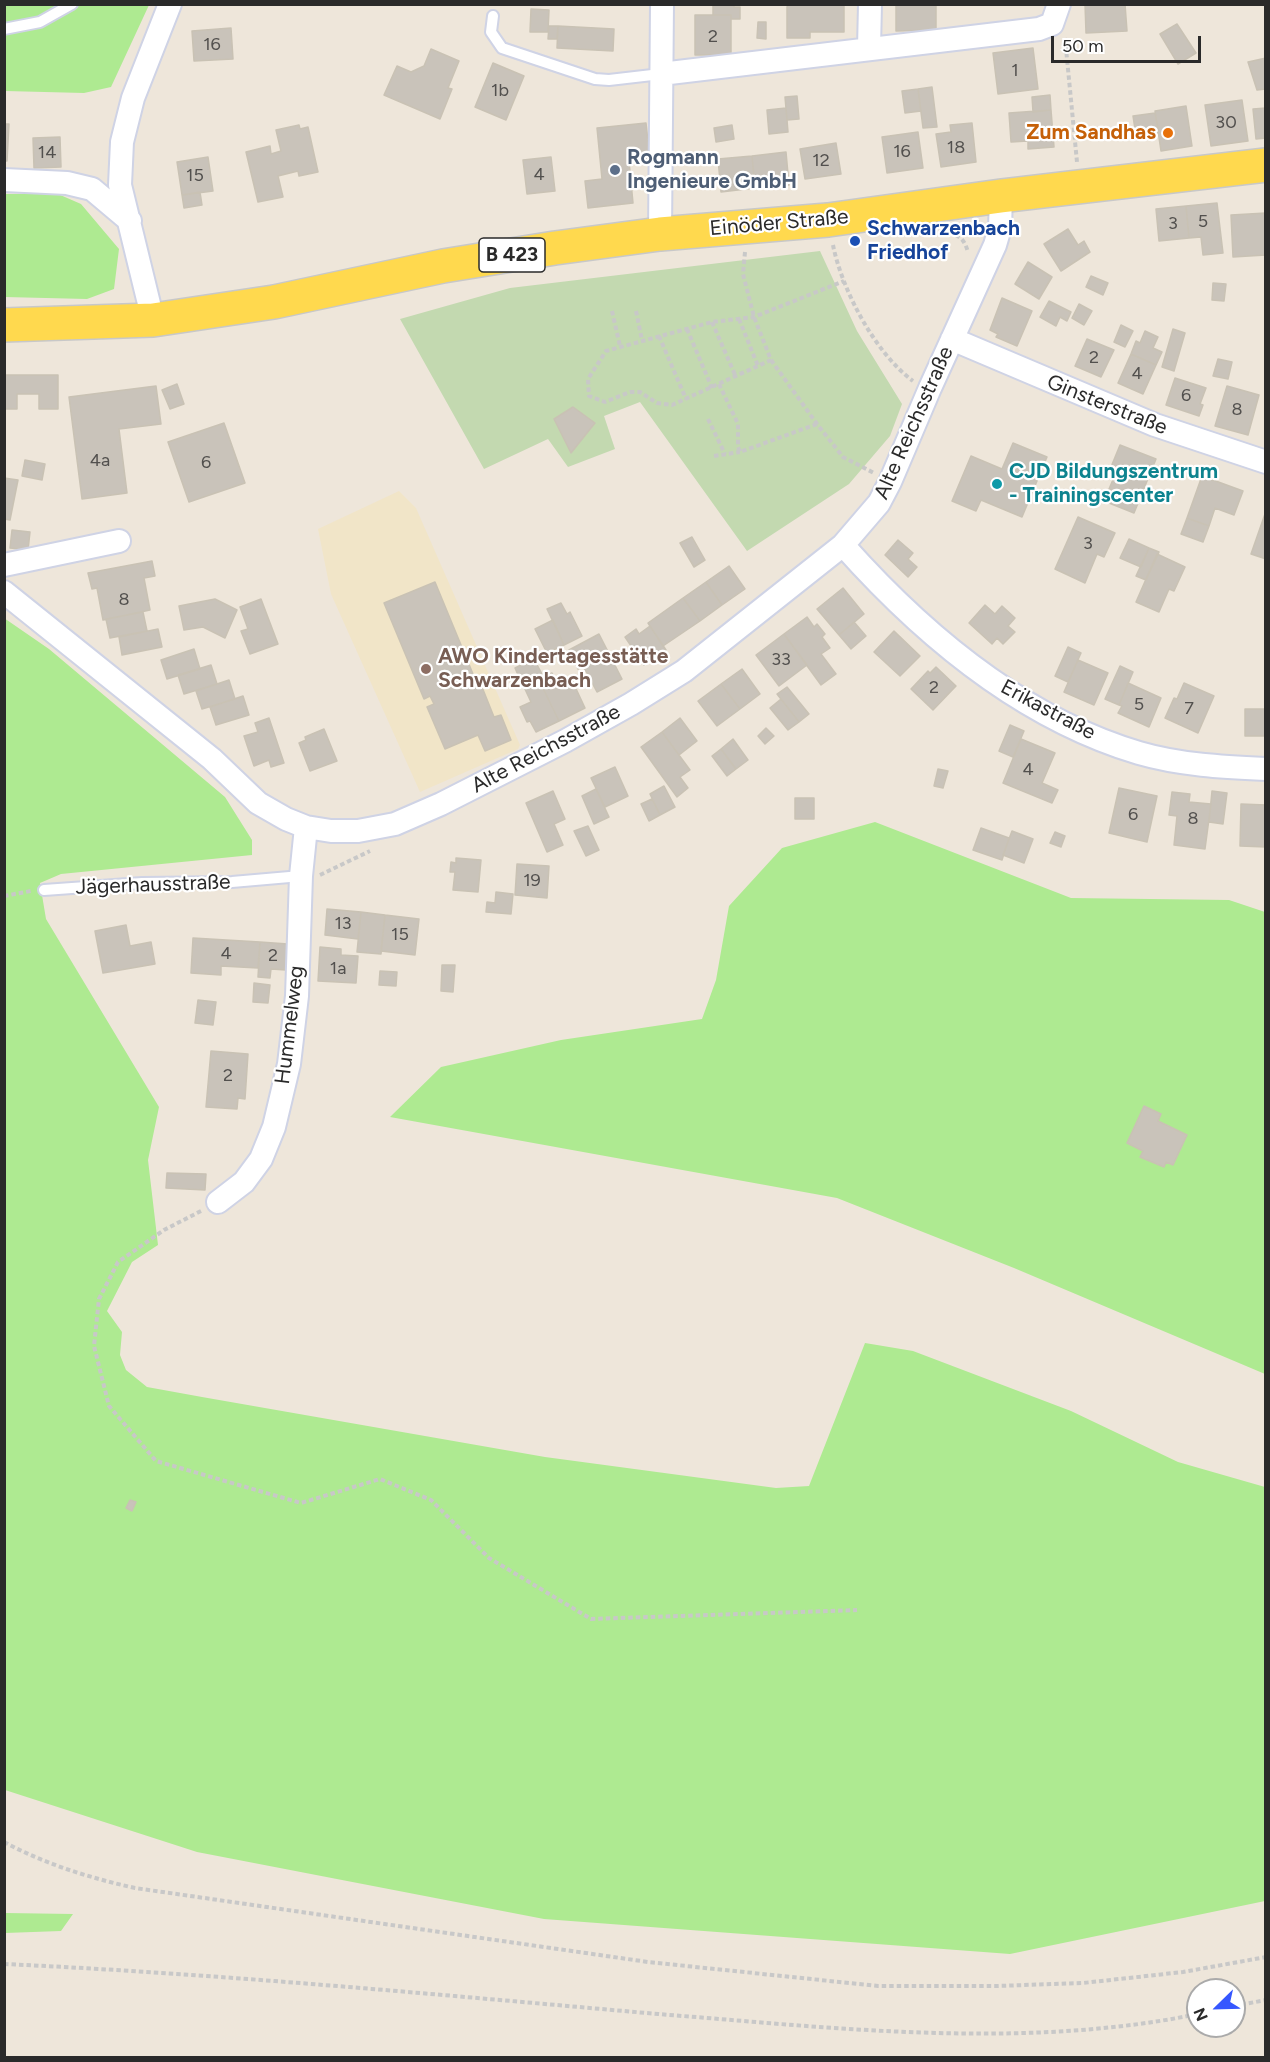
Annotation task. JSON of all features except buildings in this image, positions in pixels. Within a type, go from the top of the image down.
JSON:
[{"type":"main road","name":"Einöder Straße","points":[[153,320],[274,302],[488,259],[660,234],[828,220],[1080,186],[1266,165]]},
{"type":"main road","name":"B 423","points":[[4,325],[153,320]]},
{"type":"street","points":[[153,320],[120,185],[122,142],[133,98],[170,4]]},
{"type":"street","points":[[660,234],[662,4]]},
{"type":"street","points":[[869,48],[870,4]]},
{"type":"street","points":[[661,74],[1039,29],[1055,14]]},
{"type":"street","points":[[4,180],[67,183],[92,189],[130,221]]},
{"type":"street","name":"Alte Reichsstraße","points":[[4,592],[212,759],[258,802],[286,819],[306,827],[331,831],[357,831],[394,824],[441,804],[566,741],[631,705],[684,671],[843,545],[879,503],[890,482],[986,265],[1000,228],[1001,196]]},
{"type":"street","name":"Ginsterstraße","points":[[952,339],[1155,425],[1266,462]]},
{"type":"street","points":[[4,565],[119,541]]},
{"type":"street","name":"Erikastraße","points":[[843,545],[881,587],[925,629],[1014,696],[1076,730],[1139,753],[1201,765],[1266,769]]},
{"type":"street","name":"Hummelweg","points":[[218,1202],[244,1182],[261,1159],[274,1127],[289,1064],[297,996],[301,876],[306,827]]},
{"type":"lane","points":[[4,29],[40,22],[72,4]]},
{"type":"lane","points":[[494,16],[491,32],[502,48],[595,79],[609,80],[661,74]]},
{"type":"lane","name":"Jägerhausstraße","points":[[44,890],[142,883],[232,882],[301,876]]},
{"type":"path","points":[[1055,14],[1066,39],[1080,186]]},
{"type":"path","points":[[828,220],[837,265],[880,346],[900,371],[928,392]]},
{"type":"path","points":[[747,226],[743,274],[754,317],[771,360],[816,424],[843,457],[890,482]]},
{"type":"path","points":[[936,231],[956,235],[964,242],[968,261],[986,265]]},
{"type":"path","points":[[771,360],[672,405],[657,403],[640,392],[630,392],[605,402],[589,396],[588,379],[606,351],[712,322],[754,317],[844,280]]},
{"type":"path","points":[[612,311],[620,346]]},
{"type":"path","points":[[636,311],[642,340]]},
{"type":"path","points":[[739,319],[758,366]]},
{"type":"path","points":[[712,322],[736,376]]},
{"type":"path","points":[[687,328],[712,388]]},
{"type":"path","points":[[659,336],[686,399]]},
{"type":"path","points":[[719,384],[738,424],[740,452]]},
{"type":"path","points":[[708,419],[725,454]]},
{"type":"path","points":[[714,456],[740,452],[816,424]]},
{"type":"path","points":[[301,876],[319,875],[385,845],[394,824]]},
{"type":"path","points":[[4,896],[44,890]]},
{"type":"path","points":[[218,1202],[164,1230],[118,1262],[99,1299],[94,1346],[109,1406],[156,1461],[301,1503],[380,1479],[431,1500],[489,1558],[591,1619],[856,1610]]},
{"type":"path","points":[[4,1842],[61,1867],[135,1888],[648,1962],[878,1986],[1083,1983],[1183,1972],[1266,1957]]},
{"type":"path","points":[[4,1964],[147,1970],[873,2032],[999,2033],[1098,2028],[1186,2017]]},
{"type":"path","points":[[1246,2004],[1266,2000]]},
{"type":"shaded area","name":"AWO Kindertagesstätte Schwarzenbach","points":[[399,491],[416,508],[520,745],[518,749],[420,792],[331,594],[318,529]]},
{"type":"green space","points":[[5,5],[149,5],[111,87],[84,93],[5,91]]},
{"type":"green space","points":[[5,194],[58,194],[81,204],[119,249],[114,289],[87,299],[5,297]]},
{"type":"green space","points":[[820,251],[857,331],[902,404],[890,436],[849,484],[747,551],[640,402],[604,416],[615,449],[568,467],[548,439],[484,469],[400,319],[510,288]]},
{"type":"green space","points":[[4,618],[49,649],[225,797],[252,840],[252,855],[61,874],[40,883],[46,919],[159,1107],[148,1160],[158,1245],[132,1262],[107,1311],[122,1332],[120,1355],[126,1370],[147,1387],[202,1397],[545,1457],[776,1488],[809,1486],[865,1343],[913,1351],[1071,1411],[1178,1462],[1265,1487],[1265,1901],[1010,1954],[544,1919],[197,1852],[5,1790]]},
{"type":"green space","points":[[875,822],[1071,898],[1229,900],[1265,912],[1265,1374],[1014,1268],[837,1198],[390,1117],[441,1067],[561,1040],[702,1019],[716,980],[729,906],[782,848]]},
{"type":"green space","points":[[4,1913],[73,1914],[61,1931],[5,1933]]},
{"type":"place","name":"Zum Sandhas","points":[[1168,133]]},
{"type":"place","name":"Rogmann Ingenieure GmbH","points":[[615,170]]},
{"type":"place","name":"Schwarzenbach Friedhof","points":[[855,241]]},
{"type":"place","name":"CJD Bildungszentrum - Trainingscenter","points":[[997,484]]},
{"type":"place","name":"AWO Kindertagesstätte Schwarzenbach","points":[[426,669]]}]
